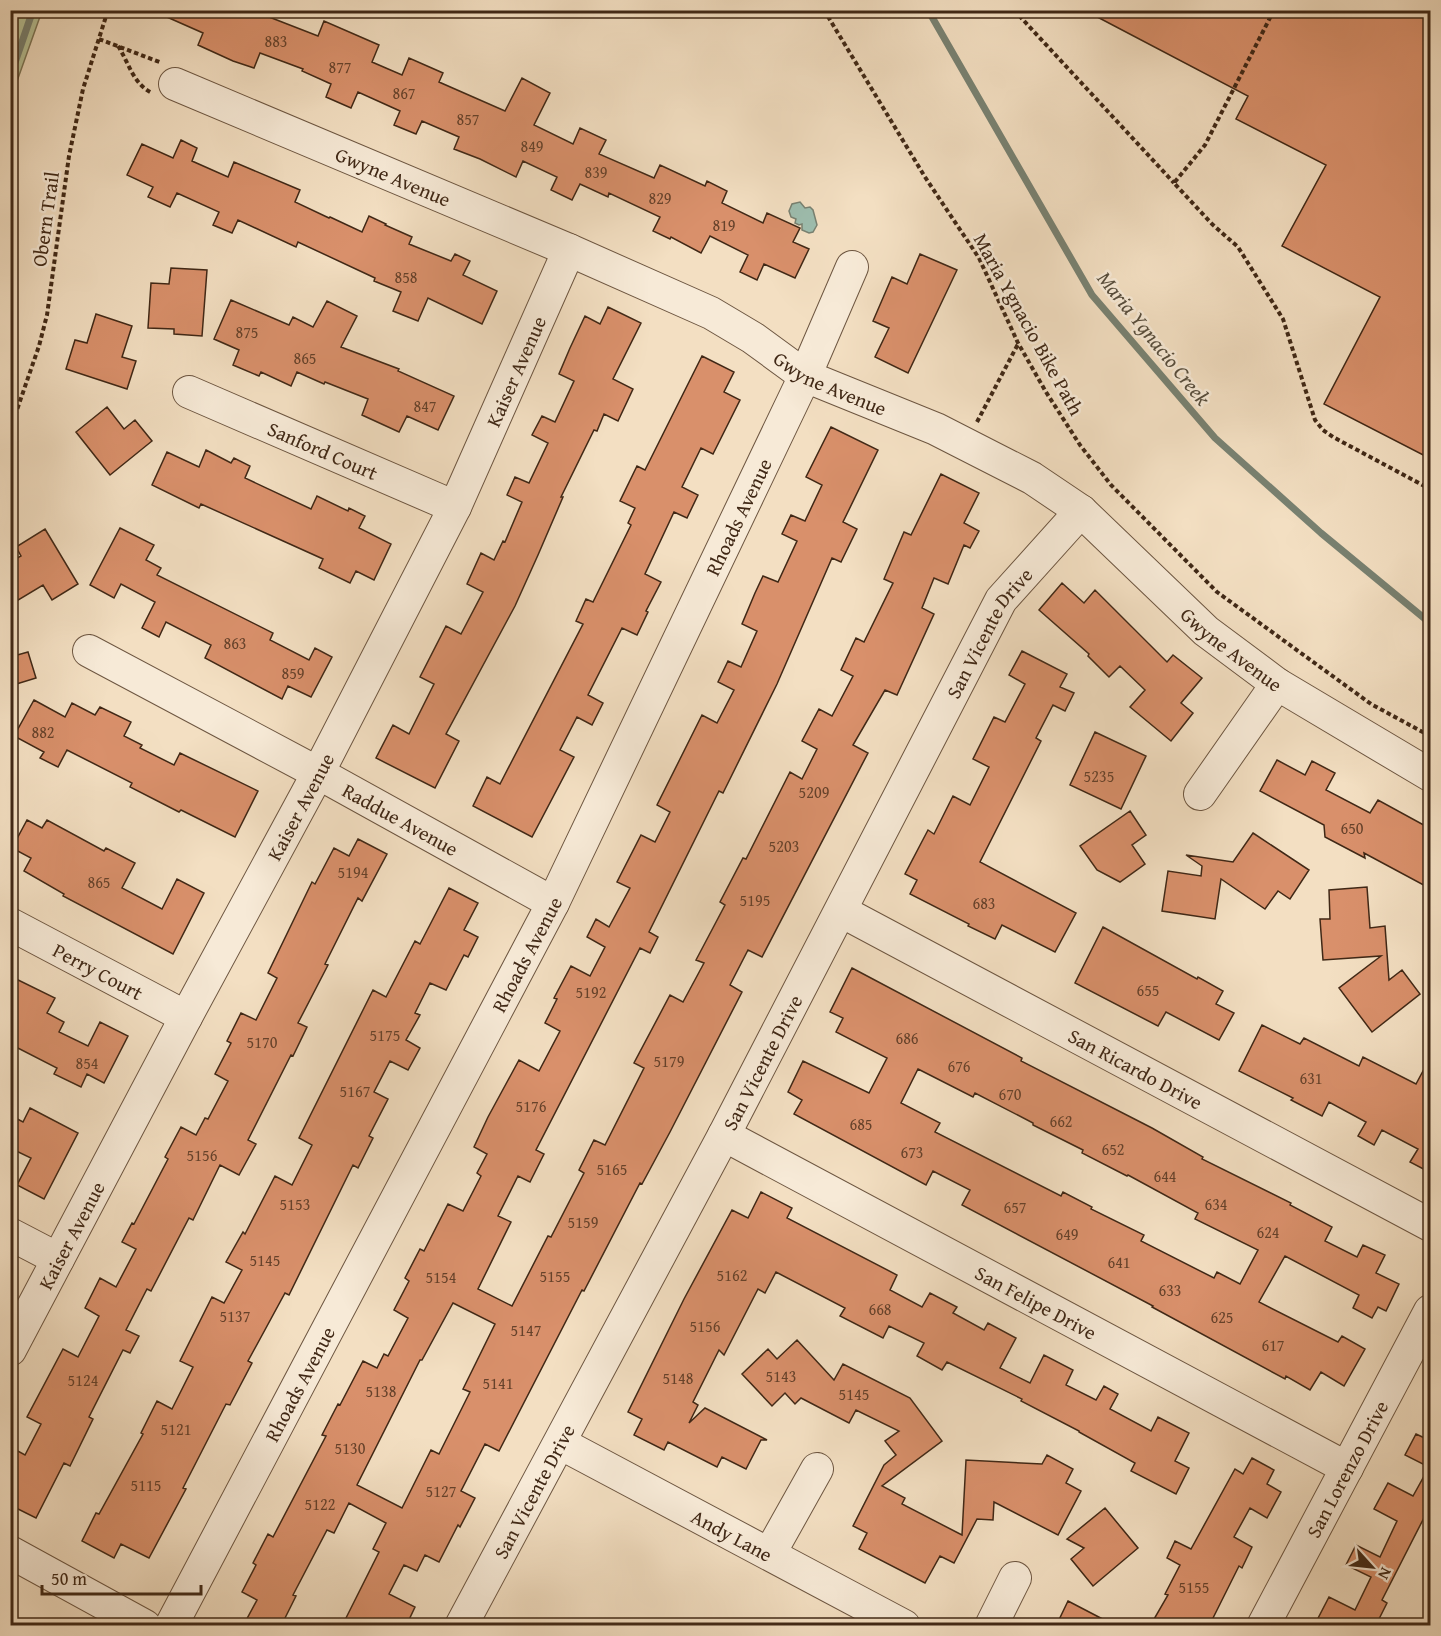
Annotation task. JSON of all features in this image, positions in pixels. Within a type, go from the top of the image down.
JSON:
[{"type":"street","name":"Gwyne Avenue","points":[[175,84],[711,313],[753,338],[805,376],[897,412],[1032,478],[1081,511],[1206,631],[1277,684],[1431,775]]},
{"type":"street","name":"Kaiser Avenue","points":[[10,1350],[318,773],[455,507],[568,250]]},
{"type":"street","name":"Rhoads Avenue","points":[[171,1626],[554,903],[805,376],[852,267]]},
{"type":"street","name":"Sanford Court","points":[[189,392],[455,507]]},
{"type":"street","name":"San Vicente Drive","points":[[461,1626],[724,1135],[1001,600],[1081,511]]},
{"type":"street","name":"Raddue Avenue","points":[[89,651],[318,773],[554,903]]},
{"type":"street","points":[[1200,794],[1277,684]]},
{"type":"street","name":"San Ricardo Drive","points":[[841,911],[1431,1225]]},
{"type":"street","name":"Perry Court","points":[[10,924],[186,1017]]},
{"type":"street","name":"San Felipe Drive","points":[[724,1135],[1347,1468]]},
{"type":"street","points":[[10,1234],[58,1260]]},
{"type":"street","name":"San Lorenzo Drive","points":[[1263,1626],[1431,1311]]},
{"type":"street","name":"Andy Lane","points":[[560,1443],[904,1626]]},
{"type":"street","points":[[770,1553],[817,1469]]},
{"type":"street","points":[[10,1551],[145,1626]]},
{"type":"street","points":[[991,1626],[1015,1578]]},
{"type":"path","name":"Obern Trail","points":[[10,430],[39,346],[47,315],[69,156],[83,89],[108,10]]},
{"type":"path","name":"Maria Ygnacio Bike Path","points":[[824,10],[926,177],[980,258],[1018,343],[1080,445],[1111,485],[1217,592],[1371,704],[1431,736]]},
{"type":"path","points":[[1014,10],[1212,224],[1238,247],[1282,319],[1315,420],[1319,425],[1333,437],[1431,489]]},
{"type":"path","points":[[1174,183],[1205,145],[1274,10]]},
{"type":"path","points":[[99,39],[118,46],[171,67],[175,84],[160,97],[143,89],[136,81],[118,46]]},
{"type":"path","points":[[965,444],[1018,343]]},
{"type":"shaded area","points":[[10,11],[42,11],[11,98]]},
{"type":"shaded area","points":[[800,202],[805,208],[810,207],[813,210],[817,225],[813,232],[802,230],[802,224],[795,223],[796,219],[791,217],[789,211],[792,204]]},
{"type":"building","points":[[151,10],[251,10],[318,36],[324,21],[379,45],[372,62],[402,75],[409,58],[443,73],[439,82],[505,111],[522,78],[550,93],[534,125],[573,144],[580,128],[606,140],[599,154],[654,178],[660,165],[705,186],[707,181],[727,191],[722,203],[763,223],[767,213],[800,228],[793,242],[809,249],[795,278],[764,264],[757,280],[740,272],[748,255],[710,236],[701,253],[671,237],[670,239],[653,231],[660,217],[609,193],[608,197],[580,184],[572,200],[551,190],[557,177],[523,161],[516,177],[454,149],[459,137],[422,121],[416,134],[394,125],[400,111],[358,92],[351,108],[326,97],[331,84],[302,71],[303,69],[260,53],[254,68],[233,61],[198,45],[203,33]]},
{"type":"building","points":[[1084,10],[1431,10],[1431,459],[1324,404],[1380,297],[1282,246],[1326,165],[1236,119],[1248,96]]},
{"type":"building","points":[[181,140],[197,148],[192,161],[228,177],[234,162],[300,190],[295,202],[362,232],[369,216],[412,237],[409,244],[451,261],[455,254],[470,261],[463,275],[497,291],[482,324],[428,298],[418,321],[393,311],[401,292],[374,281],[375,278],[298,242],[296,247],[238,220],[232,233],[213,225],[219,212],[177,193],[170,207],[148,197],[153,187],[127,175],[142,144],[173,158]]},
{"type":"building","points":[[920,254],[957,270],[908,373],[875,357],[889,328],[873,321],[892,277],[907,284]]},
{"type":"building","points":[[171,268],[207,270],[202,336],[174,334],[174,329],[148,328],[151,283],[169,284]]},
{"type":"building","points":[[231,300],[289,325],[293,317],[313,327],[327,301],[357,316],[341,347],[399,369],[398,371],[454,396],[438,430],[407,416],[399,432],[362,415],[368,399],[297,372],[291,386],[261,372],[259,376],[233,365],[239,350],[214,339]]},
{"type":"building","points":[[608,307],[641,323],[613,379],[633,389],[618,421],[604,414],[597,431],[594,430],[561,497],[563,497],[515,606],[446,734],[459,741],[435,788],[376,758],[393,725],[409,734],[434,684],[420,677],[446,626],[461,634],[483,592],[467,584],[481,553],[494,560],[503,541],[505,542],[522,502],[507,495],[515,477],[529,483],[548,443],[532,435],[542,416],[555,422],[574,381],[559,374],[570,348],[585,316],[600,324]]},
{"type":"building","points":[[96,314],[132,326],[122,357],[136,361],[127,389],[66,369],[75,340],[87,343]]},
{"type":"building","points":[[702,356],[734,372],[724,392],[740,400],[713,454],[701,448],[682,487],[698,495],[687,518],[674,512],[645,574],[661,582],[637,635],[622,628],[588,695],[603,703],[592,725],[577,717],[560,750],[574,757],[532,837],[473,806],[487,777],[500,784],[583,624],[576,621],[586,599],[593,602],[631,525],[628,523],[635,508],[620,501],[637,466],[645,470]]},
{"type":"building","points":[[107,407],[124,429],[135,420],[152,441],[110,475],[76,432]]},
{"type":"building","points":[[831,427],[878,450],[843,522],[857,529],[841,562],[832,558],[777,684],[723,793],[719,791],[649,932],[658,937],[650,953],[640,948],[536,1150],[544,1154],[530,1182],[518,1176],[498,1216],[511,1222],[478,1289],[512,1306],[584,1173],[579,1170],[594,1140],[605,1145],[644,1068],[634,1063],[670,995],[683,1002],[704,963],[696,960],[725,905],[720,902],[743,858],[746,859],[790,772],[802,779],[817,749],[802,741],[819,709],[832,716],[853,676],[841,670],[856,638],[864,642],[893,583],[884,579],[904,532],[911,535],[941,474],[979,493],[964,523],[979,531],[970,548],[964,545],[948,584],[934,578],[922,608],[934,614],[897,695],[885,690],[853,745],[868,753],[762,957],[748,950],[730,985],[742,992],[670,1132],[642,1184],[640,1183],[584,1291],[582,1290],[499,1451],[485,1444],[461,1491],[475,1498],[460,1527],[458,1525],[439,1562],[425,1555],[417,1571],[404,1565],[389,1594],[415,1607],[406,1626],[342,1626],[379,1552],[373,1549],[386,1523],[349,1503],[334,1533],[327,1530],[293,1595],[296,1596],[281,1626],[243,1626],[257,1600],[242,1592],[256,1565],[253,1563],[268,1534],[273,1537],[326,1436],[322,1435],[363,1361],[377,1368],[384,1354],[388,1356],[408,1318],[394,1310],[409,1281],[405,1278],[420,1249],[424,1251],[448,1204],[463,1211],[481,1176],[477,1173],[487,1154],[474,1147],[488,1117],[519,1060],[539,1071],[560,1031],[545,1023],[557,999],[554,998],[571,966],[590,976],[605,947],[587,937],[596,919],[609,927],[630,888],[617,882],[641,835],[655,842],[670,812],[657,805],[702,715],[717,723],[734,690],[718,682],[728,661],[741,667],[757,631],[742,624],[755,593],[763,576],[778,582],[797,541],[782,534],[791,515],[805,521],[822,485],[806,477]],"holes":[[[453,1303],[495,1324],[463,1389],[470,1392],[439,1454],[431,1450],[402,1508],[357,1485],[420,1360]]]},
{"type":"building","points":[[206,450],[231,463],[234,458],[250,466],[245,478],[311,509],[317,496],[348,511],[349,508],[365,516],[359,528],[391,544],[374,580],[356,571],[350,583],[319,568],[323,559],[201,504],[199,508],[152,485],[167,452],[199,467]]},
{"type":"building","points":[[120,528],[154,545],[146,560],[161,568],[157,575],[273,633],[270,640],[309,660],[315,648],[332,657],[311,697],[288,686],[282,699],[205,658],[211,645],[166,622],[159,637],[142,628],[155,602],[121,584],[114,598],[90,585]]},
{"type":"building","points":[[45,529],[78,584],[52,600],[43,585],[10,605],[10,562],[21,556],[16,547]]},
{"type":"building","points":[[1062,583],[1084,603],[1095,590],[1167,662],[1173,655],[1202,678],[1181,703],[1193,713],[1171,741],[1130,707],[1145,690],[1120,666],[1109,677],[1088,656],[1089,654],[1039,610]]},
{"type":"building","points":[[1022,651],[1067,674],[1060,687],[1074,693],[1065,711],[1053,705],[1036,738],[1041,741],[980,862],[1076,913],[1055,952],[1002,925],[995,939],[968,926],[969,924],[910,894],[917,880],[905,874],[928,830],[934,834],[953,796],[970,805],[989,767],[973,759],[994,717],[1005,722],[1025,684],[1009,675]]},
{"type":"building","points":[[28,652],[36,678],[10,686],[10,657]]},
{"type":"building","points":[[34,700],[65,717],[72,703],[95,715],[100,707],[131,722],[124,736],[142,745],[140,748],[174,765],[180,753],[258,791],[235,837],[130,787],[132,783],[67,750],[58,767],[40,758],[44,752],[14,736]]},
{"type":"building","points":[[1095,732],[1146,756],[1121,809],[1070,785]]},
{"type":"building","points":[[1277,760],[1305,775],[1312,761],[1335,773],[1326,790],[1370,813],[1378,800],[1431,829],[1431,889],[1364,853],[1365,858],[1325,837],[1324,825],[1260,791]]},
{"type":"building","points":[[1130,811],[1146,835],[1132,845],[1145,864],[1120,882],[1097,870],[1080,846]]},
{"type":"building","points":[[27,820],[42,828],[47,820],[104,851],[106,848],[135,863],[122,888],[162,909],[177,879],[204,893],[173,954],[63,896],[64,894],[24,871],[31,858],[12,848]]},
{"type":"building","points":[[1253,833],[1309,870],[1290,899],[1278,891],[1265,909],[1221,879],[1215,919],[1162,911],[1168,871],[1201,876],[1202,866],[1186,855],[1233,862]]},
{"type":"building","points":[[358,839],[387,854],[362,901],[358,898],[325,964],[328,965],[298,1023],[307,1027],[248,1140],[256,1144],[239,1175],[220,1165],[193,1220],[189,1218],[151,1291],[147,1289],[126,1330],[139,1336],[130,1353],[123,1350],[89,1417],[93,1419],[70,1466],[64,1463],[36,1518],[10,1505],[10,1460],[16,1450],[25,1455],[41,1424],[27,1417],[63,1349],[78,1357],[99,1316],[85,1308],[100,1278],[116,1287],[136,1249],[122,1242],[168,1159],[165,1157],[181,1127],[196,1135],[205,1118],[208,1119],[228,1081],[215,1074],[231,1043],[227,1041],[241,1013],[256,1020],[277,978],[268,973],[312,882],[315,884],[334,848],[349,856]]},
{"type":"building","points":[[1367,887],[1370,928],[1385,926],[1389,980],[1402,970],[1420,994],[1372,1032],[1339,988],[1381,956],[1323,960],[1320,919],[1330,919],[1329,890]]},
{"type":"building","points":[[449,888],[478,903],[464,930],[478,937],[468,957],[464,955],[446,990],[430,983],[415,1013],[420,1015],[406,1040],[420,1048],[408,1070],[390,1061],[374,1092],[388,1099],[369,1136],[373,1138],[358,1168],[353,1165],[289,1295],[285,1293],[248,1361],[252,1363],[230,1405],[226,1404],[183,1488],[186,1489],[149,1558],[121,1544],[114,1558],[82,1541],[96,1513],[99,1514],[143,1434],[141,1433],[157,1401],[172,1409],[193,1367],[180,1361],[212,1297],[224,1303],[242,1270],[226,1262],[243,1232],[245,1234],[275,1176],[292,1185],[312,1145],[299,1138],[373,990],[386,997],[415,941],[420,944]]},
{"type":"building","points":[[1103,927],[1223,991],[1216,1004],[1234,1013],[1219,1040],[1166,1012],[1158,1026],[1075,983]]},
{"type":"building","points":[[852,968],[1022,1058],[1021,1061],[1152,1128],[1203,1157],[1202,1159],[1291,1203],[1290,1205],[1332,1227],[1325,1241],[1357,1257],[1363,1245],[1385,1255],[1376,1273],[1399,1284],[1386,1311],[1378,1307],[1372,1318],[1353,1308],[1359,1295],[1285,1256],[1259,1302],[1338,1342],[1342,1336],[1365,1349],[1344,1386],[1321,1372],[1310,1390],[1286,1376],[1285,1379],[962,1205],[970,1190],[933,1171],[926,1185],[794,1114],[802,1100],[788,1092],[803,1061],[869,1093],[887,1058],[836,1032],[843,1018],[830,1012]],"holes":[[[918,1069],[973,1097],[975,1093],[1033,1123],[1083,1150],[1082,1153],[1198,1213],[1195,1219],[1258,1250],[1240,1284],[1217,1272],[1214,1278],[1141,1241],[1144,1235],[1091,1209],[1092,1207],[1063,1192],[1061,1196],[935,1132],[940,1123],[901,1103]]]},
{"type":"building","points":[[10,976],[55,998],[47,1013],[64,1022],[59,1032],[88,1046],[100,1022],[128,1036],[104,1083],[87,1074],[81,1087],[54,1074],[57,1068],[10,1044]]},
{"type":"building","points":[[1262,1025],[1300,1044],[1304,1038],[1359,1066],[1363,1057],[1416,1084],[1431,1056],[1431,1173],[1410,1162],[1418,1149],[1382,1130],[1374,1145],[1358,1136],[1366,1122],[1329,1102],[1322,1116],[1291,1100],[1293,1098],[1239,1071]]},
{"type":"building","points":[[30,1108],[78,1133],[44,1199],[17,1185],[31,1158],[10,1148],[10,1115],[23,1122]]},
{"type":"building","points":[[761,1192],[792,1208],[787,1218],[897,1275],[890,1290],[922,1307],[930,1293],[957,1307],[953,1313],[984,1330],[988,1323],[1016,1338],[1000,1368],[1030,1383],[1044,1355],[1073,1370],[1066,1385],[1096,1400],[1104,1386],[1118,1394],[1110,1409],[1151,1431],[1158,1417],[1189,1433],[1175,1461],[1189,1468],[1176,1494],[1131,1471],[1135,1463],[1021,1401],[1022,1399],[947,1362],[942,1370],[917,1356],[924,1343],[889,1326],[883,1338],[840,1316],[845,1308],[776,1272],[765,1293],[758,1289],[724,1355],[719,1350],[693,1402],[698,1405],[689,1423],[705,1408],[767,1440],[761,1440],[746,1469],[722,1457],[717,1467],[668,1442],[664,1450],[634,1435],[642,1419],[628,1412],[684,1299],[732,1210],[748,1218]]},
{"type":"building","points":[[797,1340],[834,1380],[843,1364],[910,1398],[942,1441],[882,1486],[905,1498],[902,1504],[962,1535],[966,1460],[1042,1464],[1047,1455],[1073,1469],[1066,1483],[1081,1491],[1058,1535],[994,1502],[993,1520],[977,1519],[954,1563],[940,1556],[925,1583],[859,1549],[867,1533],[853,1526],[884,1465],[896,1455],[885,1441],[899,1431],[856,1410],[849,1423],[801,1398],[795,1404],[785,1393],[772,1406],[742,1374],[768,1349],[777,1359]]},
{"type":"building","points":[[1416,1434],[1431,1441],[1431,1504],[1382,1600],[1387,1603],[1378,1621],[1386,1626],[1314,1626],[1329,1597],[1355,1610],[1371,1577],[1346,1565],[1356,1545],[1380,1557],[1397,1521],[1374,1509],[1388,1483],[1413,1496],[1429,1467],[1405,1455]]},
{"type":"building","points":[[1252,1458],[1274,1470],[1267,1484],[1281,1492],[1267,1518],[1250,1508],[1234,1537],[1252,1547],[1242,1568],[1239,1566],[1209,1626],[1150,1626],[1168,1595],[1165,1594],[1180,1565],[1167,1558],[1175,1541],[1191,1549],[1235,1469],[1243,1474]]},
{"type":"building","points":[[1105,1508],[1138,1548],[1093,1586],[1071,1559],[1084,1548],[1067,1539]]},
{"type":"building","points":[[1068,1601],[1116,1626],[1056,1626]]},
{"type":"waterway","points":[[10,77],[33,10]]},
{"type":"waterway","name":"Maria Ygnacio Creek","points":[[928,10],[1092,295],[1215,438],[1321,533],[1430,623]]}]
